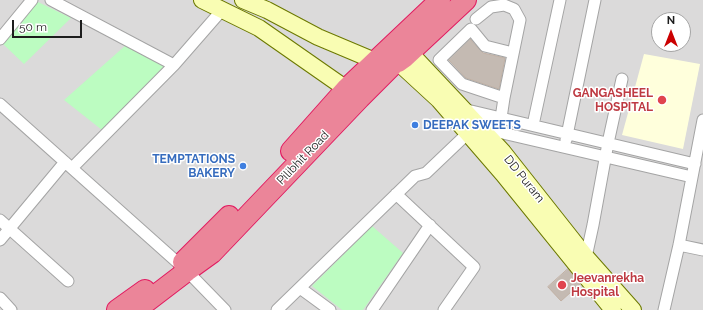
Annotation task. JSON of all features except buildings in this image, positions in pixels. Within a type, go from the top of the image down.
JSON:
[{"type":"highway","points":[[392,56],[440,0]]},
{"type":"highway","name":"Pilibhit Road","points":[[136,310],[183,268],[212,253],[353,93],[392,56],[466,0]]},
{"type":"highway","points":[[117,310],[183,268]]},
{"type":"street","points":[[0,39],[32,0]]},
{"type":"street","points":[[51,0],[174,64]]},
{"type":"street","points":[[202,0],[258,28],[353,93]]},
{"type":"street","points":[[243,0],[267,10],[318,37],[392,56]]},
{"type":"street","points":[[533,125],[560,0]]},
{"type":"street","points":[[564,147],[595,0]]},
{"type":"street","points":[[476,19],[491,7],[504,5],[514,9],[520,20],[501,118]]},
{"type":"street","points":[[0,240],[68,165],[174,64],[222,10]]},
{"type":"street","points":[[504,98],[462,84],[439,60],[471,30],[485,46],[513,53]]},
{"type":"street","name":"DD Puram","points":[[392,56],[464,109],[474,131],[503,174],[613,310]]},
{"type":"street","name":"DD Puram","points":[[392,56],[474,131],[503,152],[586,257],[633,310]]},
{"type":"street","points":[[586,257],[622,79]]},
{"type":"street","points":[[0,104],[183,268],[225,310]]},
{"type":"street","points":[[464,109],[695,164]]},
{"type":"street","points":[[664,310],[679,245],[703,120]]},
{"type":"street","points":[[277,310],[415,176],[426,174],[474,131],[564,147],[692,177]]},
{"type":"street","points":[[396,194],[474,268],[444,310]]},
{"type":"street","points":[[0,220],[68,280]]},
{"type":"street","points":[[372,310],[430,225]]},
{"type":"street","points":[[679,245],[703,250]]},
{"type":"street","points":[[300,288],[330,310]]},
{"type":"street","points":[[0,298],[11,310]]},
{"type":"shaded area","points":[[0,0],[703,0],[703,310],[0,310]]},
{"type":"shaded area","name":"GANGASHEEL HOSPITAL","points":[[644,54],[700,64],[683,149],[622,135]]},
{"type":"green space","points":[[38,2],[71,18],[24,64],[3,44]]},
{"type":"green space","points":[[126,45],[165,66],[102,130],[64,100]]},
{"type":"green space","points":[[372,226],[403,253],[363,310],[342,310],[312,286]]},
{"type":"place","name":"GANGASHEEL HOSPITAL","points":[[662,100]]},
{"type":"place","name":"DEEPAK SWEETS","points":[[415,125]]},
{"type":"place","name":"TEMPTATIONS BAKERY","points":[[243,166]]},
{"type":"place","name":"Jeevanrekha Hospital","points":[[562,285]]}]
